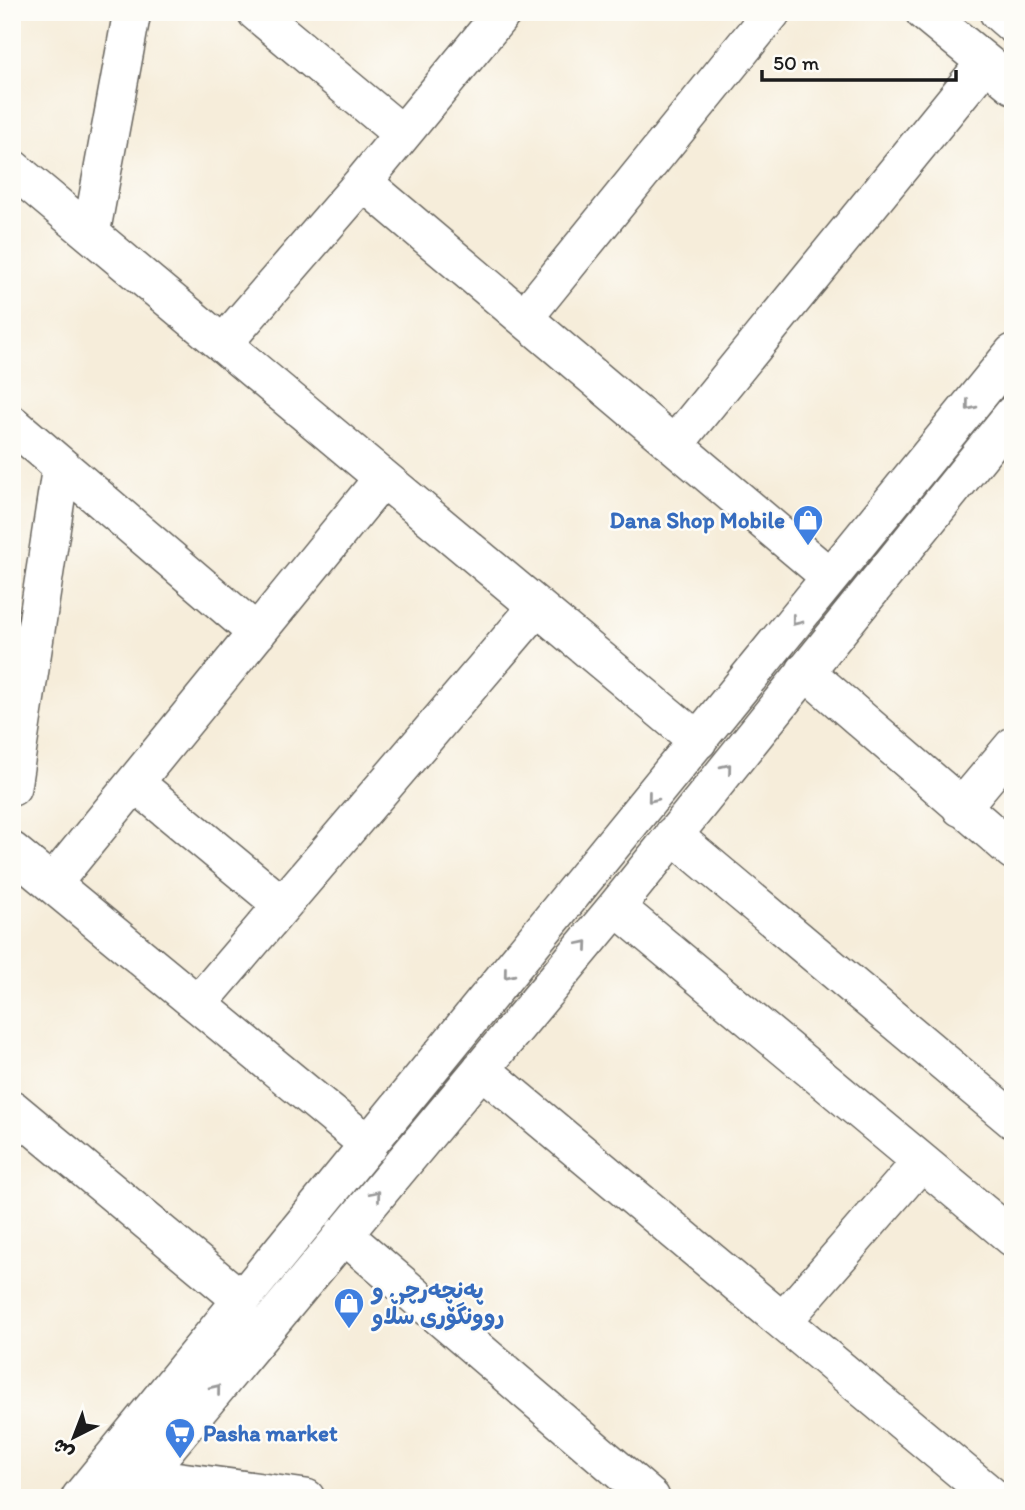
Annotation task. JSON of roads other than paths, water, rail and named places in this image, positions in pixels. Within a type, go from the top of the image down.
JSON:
[{"type":"street","points":[[91,234],[132,12]]},
{"type":"street","points":[[256,12],[402,134]]},
{"type":"street","points":[[223,344],[363,182],[503,12]]},
{"type":"street","points":[[524,318],[772,12]]},
{"type":"street","points":[[674,445],[999,74],[924,12]]},
{"type":"street","points":[[998,12],[1013,25]]},
{"type":"street","points":[[12,168],[698,741]]},
{"type":"street","points":[[363,182],[830,577]]},
{"type":"street","points":[[139,1482],[242,1300],[1013,353]]},
{"type":"street","points":[[139,1482],[616,906],[1013,414]]},
{"type":"street","points":[[12,424],[257,632]]},
{"type":"street","points":[[12,787],[61,466]]},
{"type":"street","points":[[52,884],[383,478]]},
{"type":"street","points":[[198,1004],[537,607]]},
{"type":"street","points":[[805,671],[1013,852]]},
{"type":"street","points":[[961,808],[1013,746]]},
{"type":"street","points":[[135,783],[281,904]]},
{"type":"street","points":[[674,835],[1013,1120]]},
{"type":"street","points":[[12,851],[369,1145]]},
{"type":"street","points":[[616,906],[1013,1238]]},
{"type":"street","points":[[481,1069],[994,1498]]},
{"type":"street","points":[[12,1109],[242,1300]]},
{"type":"street","points":[[783,1321],[921,1162]]},
{"type":"street","points":[[343,1234],[651,1498]]},
{"type":"street","points":[[90,1494],[139,1482],[306,1498]]},
{"type":"place","name":"Dana Shop Mobile","points":[[808,547]]},
{"type":"place","name":"پەنچەرچی و روونگۆری سڵاو","points":[[349,1330]]},
{"type":"place","name":"Pasha market","points":[[180,1460]]}]
